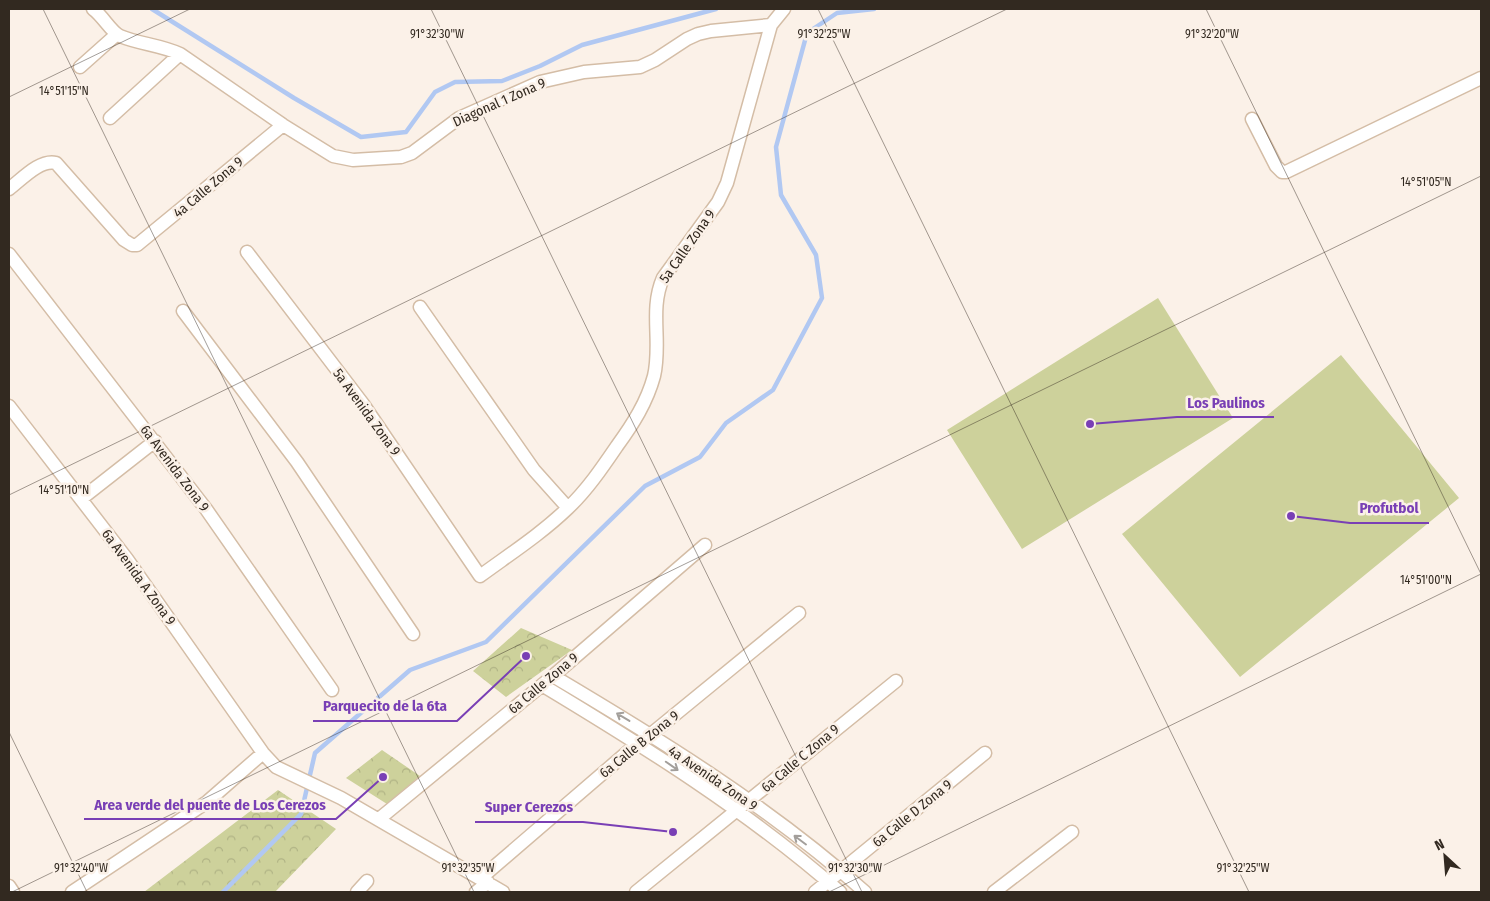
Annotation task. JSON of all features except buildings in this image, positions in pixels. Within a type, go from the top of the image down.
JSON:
[{"type":"street","points":[[80,67],[117,34],[104,18],[93,9]]},
{"type":"street","name":"5a Calle Zona 9","points":[[480,576],[568,508],[596,477],[634,423],[645,403],[651,387],[657,356],[655,315],[658,289],[663,278],[718,202],[728,183],[771,25],[784,9]]},
{"type":"street","name":"Diagonal 1 Zona 9","points":[[117,34],[180,54],[283,125],[342,158],[401,157],[421,147],[459,118],[540,82],[584,72],[640,67],[656,60],[687,39],[698,34],[771,25]]},
{"type":"street","points":[[110,118],[180,54]]},
{"type":"street","points":[[1252,119],[1276,166],[1282,172],[1286,172],[1481,78]]},
{"type":"street","name":"4a Calle Zona 9","points":[[9,189],[42,164],[56,163],[124,240],[132,245],[141,242],[283,125]]},
{"type":"street","name":"5a Avenida Zona 9","points":[[247,252],[363,404],[480,576]]},
{"type":"street","name":"6a Avenida Zona 9","points":[[9,254],[212,517],[332,690]]},
{"type":"street","points":[[420,307],[534,470],[568,508]]},
{"type":"street","points":[[183,311],[297,462],[413,634]]},
{"type":"street","name":"6a Avenida A Zona 9","points":[[9,406],[127,559],[263,753],[276,768],[341,798],[378,819]]},
{"type":"street","points":[[81,499],[155,441]]},
{"type":"street","name":"6a Calle Zona 9","points":[[378,819],[553,676],[705,546]]},
{"type":"street","name":"6a Calle B Zona 9","points":[[476,892],[484,880],[638,743],[799,613]]},
{"type":"street","name":"4a Avenida Zona 9","points":[[553,676],[650,735],[749,801],[841,871],[865,892]]},
{"type":"street","name":"6a Calle C Zona 9","points":[[636,892],[896,681]]},
{"type":"street","name":"4a Avenida Zona 9","points":[[542,684],[638,743],[736,811],[840,892]]},
{"type":"street","points":[[72,892],[207,802],[263,753]]},
{"type":"street","name":"6a Calle D Zona 9","points":[[815,892],[985,753]]},
{"type":"street","points":[[378,819],[503,892]]},
{"type":"street","points":[[994,892],[1072,832]]},
{"type":"street","points":[[358,892],[367,881]]},
{"type":"street","points":[[9,886],[13,892]]},
{"type":"green space","points":[[1158,298],[1233,418],[1022,549],[947,430]]},
{"type":"green space","points":[[1341,355],[1459,498],[1240,677],[1122,534]]},
{"type":"green space","points":[[521,628],[572,650],[506,697],[473,671]]},
{"type":"green space","points":[[382,750],[420,776],[387,804],[346,778]]},
{"type":"green space","points":[[278,790],[336,829],[275,892],[144,892]]},
{"type":"waterway","points":[[152,9],[294,98],[361,137],[406,132],[435,92],[455,82],[502,81],[540,66],[582,45],[716,9]]},
{"type":"waterway","points":[[223,892],[301,814],[315,753],[410,670],[486,642],[645,486],[700,457],[726,423],[773,390],[822,298],[816,255],[781,195],[776,147],[807,33],[837,13],[874,9]]},
{"type":"place","name":"Los Paulinos","points":[[1090,424]]},
{"type":"place","name":"Profutbol","points":[[1291,516]]},
{"type":"place","name":"Parquecito de la 6ta","points":[[526,656]]},
{"type":"place","name":"Area verde del puente de Los Cerezos","points":[[383,777]]},
{"type":"place","name":"Super Cerezos","points":[[673,832]]}]
